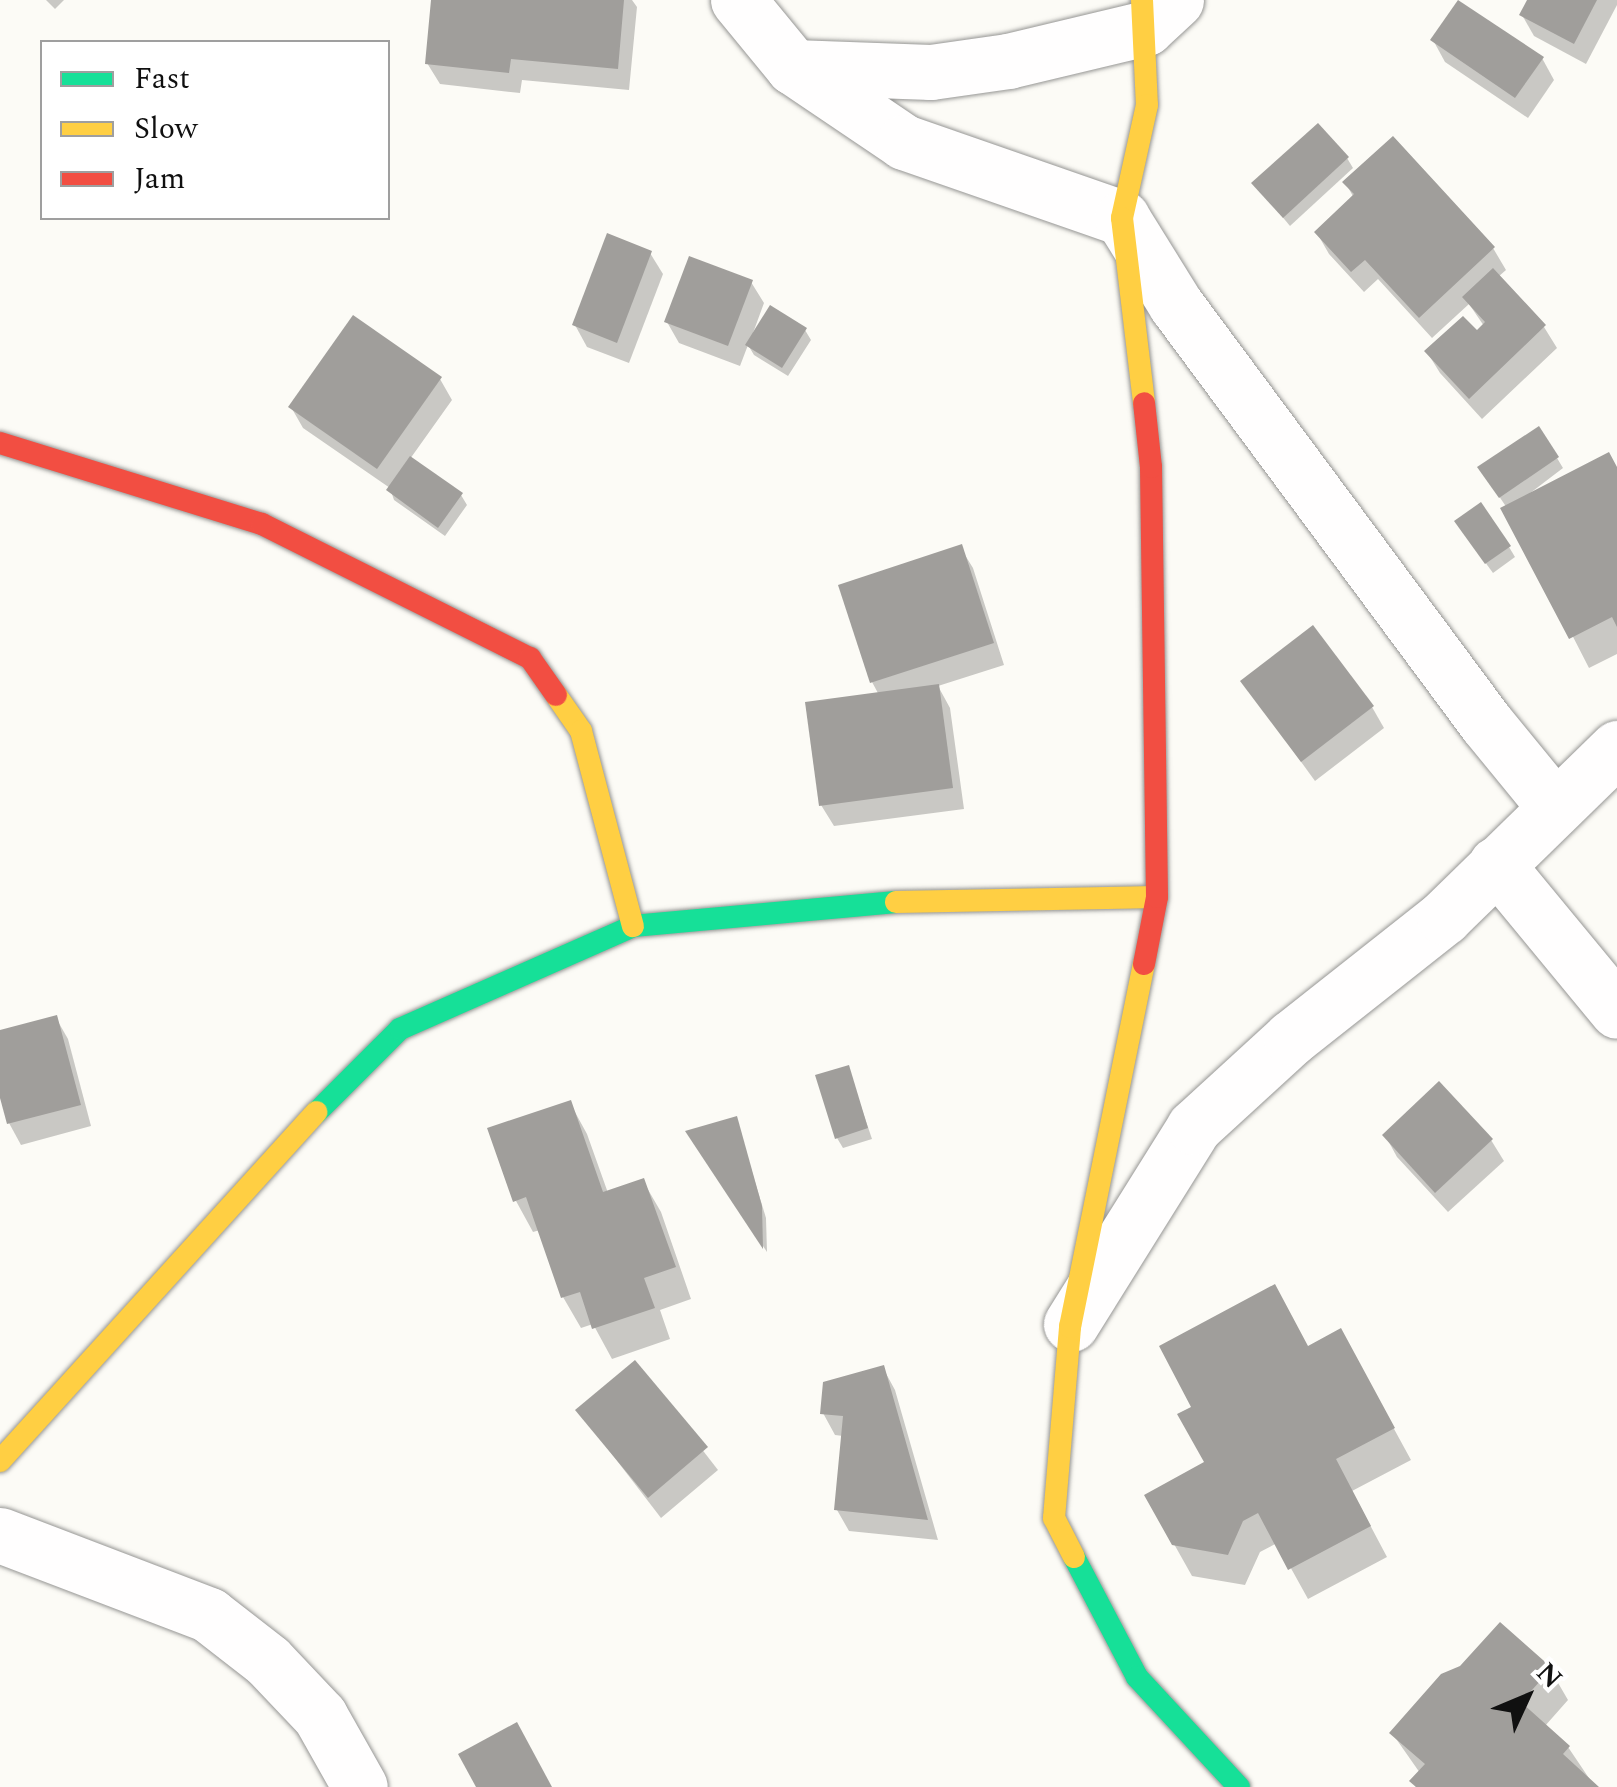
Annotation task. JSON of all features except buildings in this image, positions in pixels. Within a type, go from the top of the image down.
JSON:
[{"type":"street","points":[[738,0],[793,68],[904,142],[1122,218],[1176,305],[1486,723],[1554,805]]},
{"type":"street","points":[[793,68],[931,72],[1008,60],[1154,9],[1147,105],[1122,218],[1151,468],[1158,896],[1070,1327],[1054,1518],[1137,1677],[1240,1787]]},
{"type":"street","points":[[0,444],[262,524],[530,658],[581,731],[633,926]]},
{"type":"street","points":[[1070,1327],[1194,1128],[1291,1038],[1444,917],[1554,805],[1617,748]]},
{"type":"street","points":[[1496,864],[1617,1011]]},
{"type":"street","points":[[0,1460],[351,1075],[400,1029],[633,926],[876,902],[1158,896]]},
{"type":"street","points":[[0,1535],[210,1615],[268,1661],[320,1716],[360,1787]]},
{"type":"traffic: fast","points":[[317,1112],[400,1029],[633,926],[896,902]]},
{"type":"traffic: fast","points":[[1074,1557],[1137,1677],[1239,1787]]},
{"type":"traffic: slow","points":[[1142,0],[1147,105],[1122,218],[1144,403]]},
{"type":"traffic: slow","points":[[556,695],[581,731],[633,926]]},
{"type":"traffic: slow","points":[[896,902],[1157,897]]},
{"type":"traffic: slow","points":[[1074,1557],[1054,1518],[1070,1327],[1144,964]]},
{"type":"traffic: slow","points":[[0,1461],[317,1112]]},
{"type":"traffic: jam","points":[[1144,403],[1151,467],[1157,897],[1144,964]]},
{"type":"traffic: jam","points":[[0,443],[262,524],[530,658],[556,695]]}]
